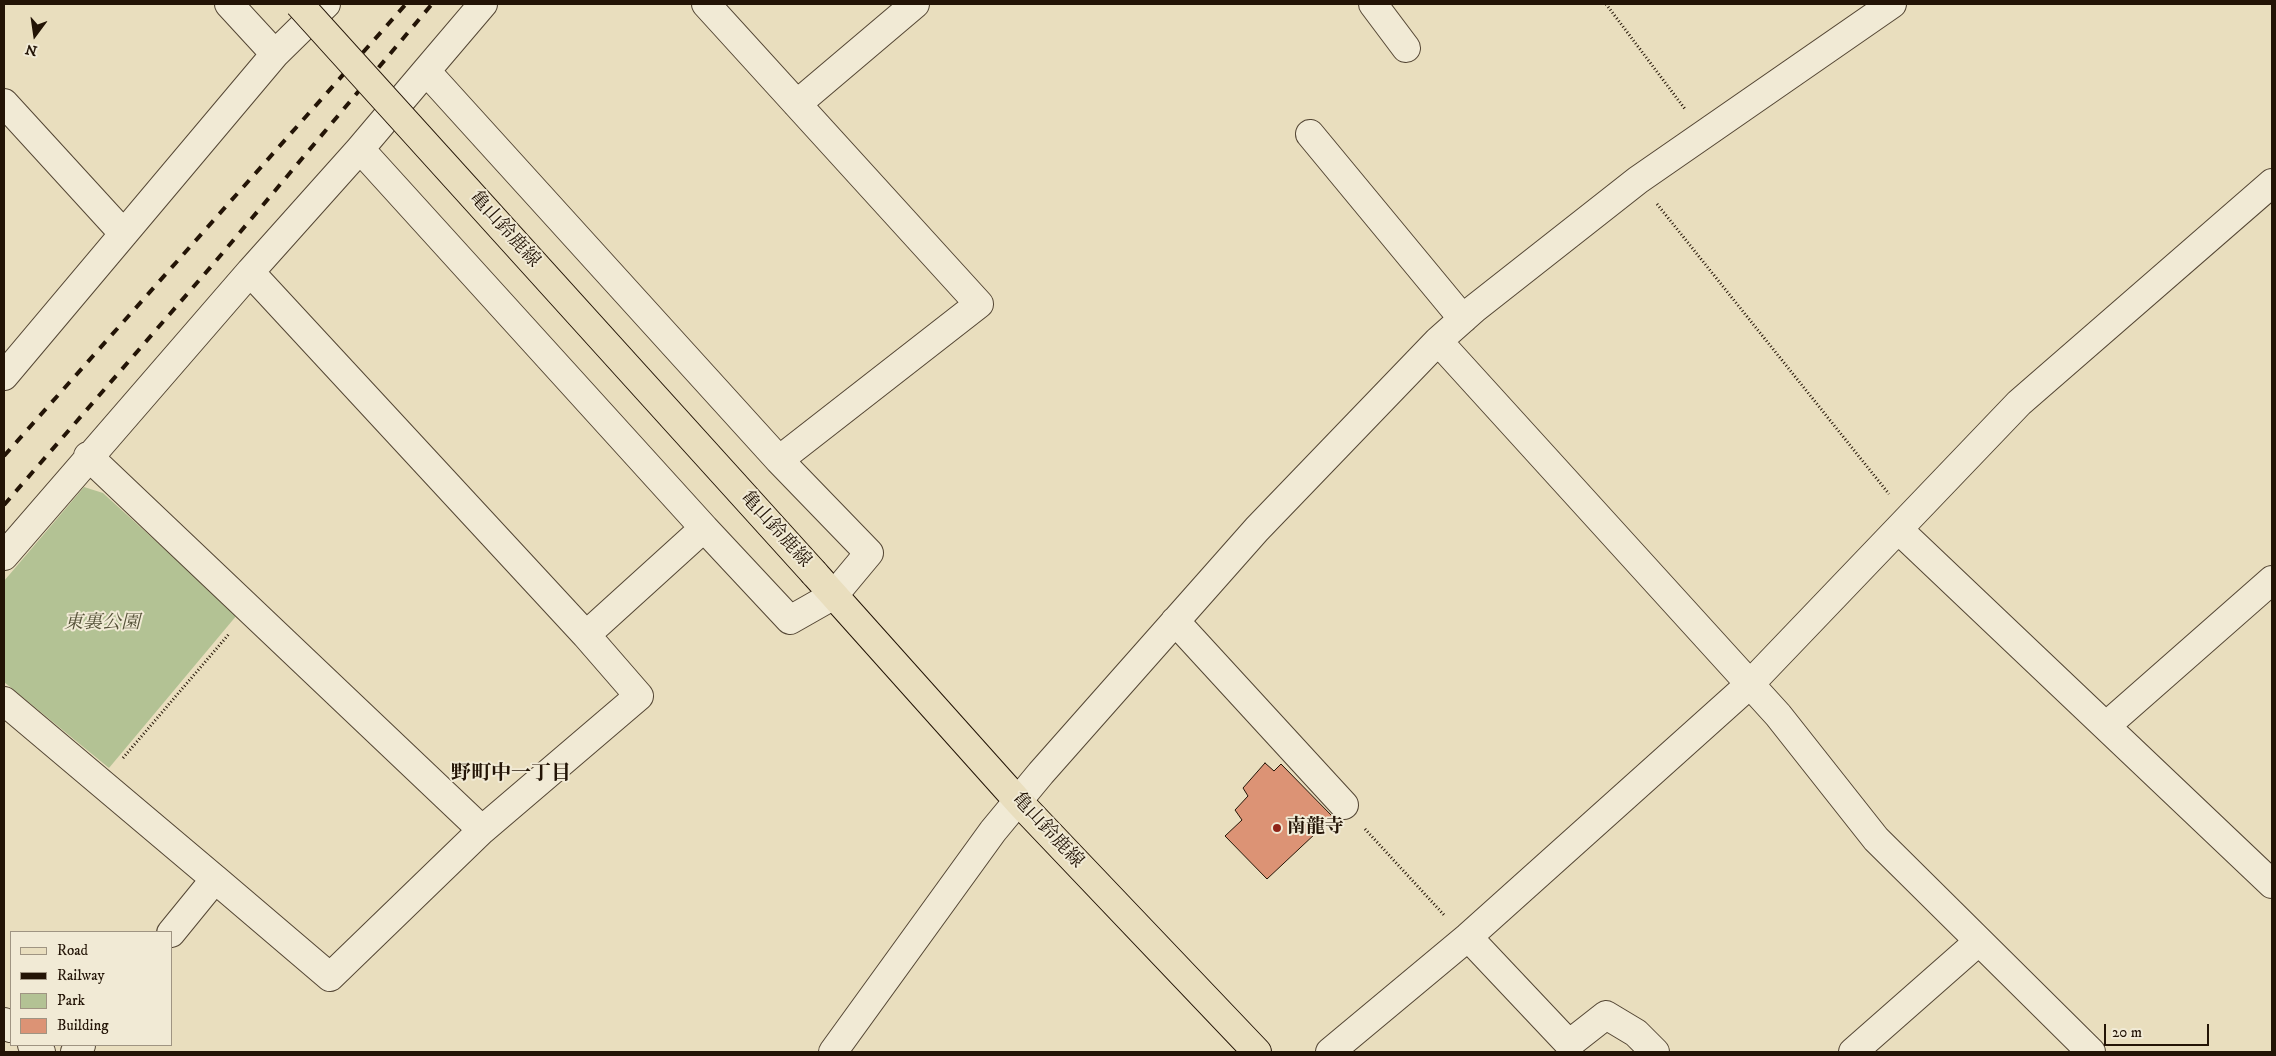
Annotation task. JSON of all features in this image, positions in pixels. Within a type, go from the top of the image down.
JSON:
[{"type":"main road","name":"亀山鈴鹿線","points":[[299,4],[1018,801],[1257,1052]]},
{"type":"street","points":[[229,4],[275,54]]},
{"type":"street","points":[[4,376],[275,54],[326,4]]},
{"type":"street","points":[[4,556],[88,456],[360,149],[483,4]]},
{"type":"street","points":[[706,4],[979,304],[779,460]]},
{"type":"street","points":[[797,104],[915,4]]},
{"type":"street","points":[[1373,4],[1406,48]]},
{"type":"street","points":[[833,1052],[993,831],[1018,801],[1257,529],[1438,341],[1638,180],[1892,4]]},
{"type":"street","points":[[360,149],[790,620],[834,595],[869,553],[779,460],[426,71]]},
{"type":"street","points":[[4,103],[123,233]]},
{"type":"street","points":[[1310,134],[1463,319]]},
{"type":"street","points":[[1330,1052],[1468,937],[1750,685],[2019,403],[2272,183]]},
{"type":"street","points":[[4,701],[330,977],[482,830],[638,696],[586,635],[250,272]]},
{"type":"street","points":[[1438,341],[1778,716],[1876,839],[2091,1052]]},
{"type":"street","points":[[88,456],[482,830]]},
{"type":"street","points":[[1904,524],[2106,726],[2272,884]]},
{"type":"street","points":[[586,635],[704,528]]},
{"type":"street","points":[[2106,726],[2272,580]]},
{"type":"street","points":[[1175,621],[1344,805]]},
{"type":"street","points":[[172,932],[215,879]]},
{"type":"street","points":[[1468,937],[1569,1044],[1606,1014],[1636,1033],[1655,1052]]},
{"type":"street","points":[[1853,1052],[1978,942]]},
{"type":"path","points":[[1606,4],[1705,134]]},
{"type":"path","points":[[1638,180],[1904,524]]},
{"type":"path","points":[[101,784],[250,609]]},
{"type":"path","points":[[1344,805],[1441,912],[1468,937]]},
{"type":"green space","name":"東裏公園","points":[[84,487],[103,493],[237,615],[109,768],[4,682],[4,581]]},
{"type":"building","name":"南龍寺","points":[[1265,763],[1274,771],[1281,764],[1333,817],[1267,879],[1225,836],[1242,820],[1235,810],[1248,796],[1243,788]]},
{"type":"railway","points":[[4,456],[406,4]]},
{"type":"railway","points":[[4,505],[215,262],[432,4]]},
{"type":"place","name":"南龍寺","points":[[1277,828]]},
{"type":"district","name":"野町中一丁目","points":[[511,775]]}]
